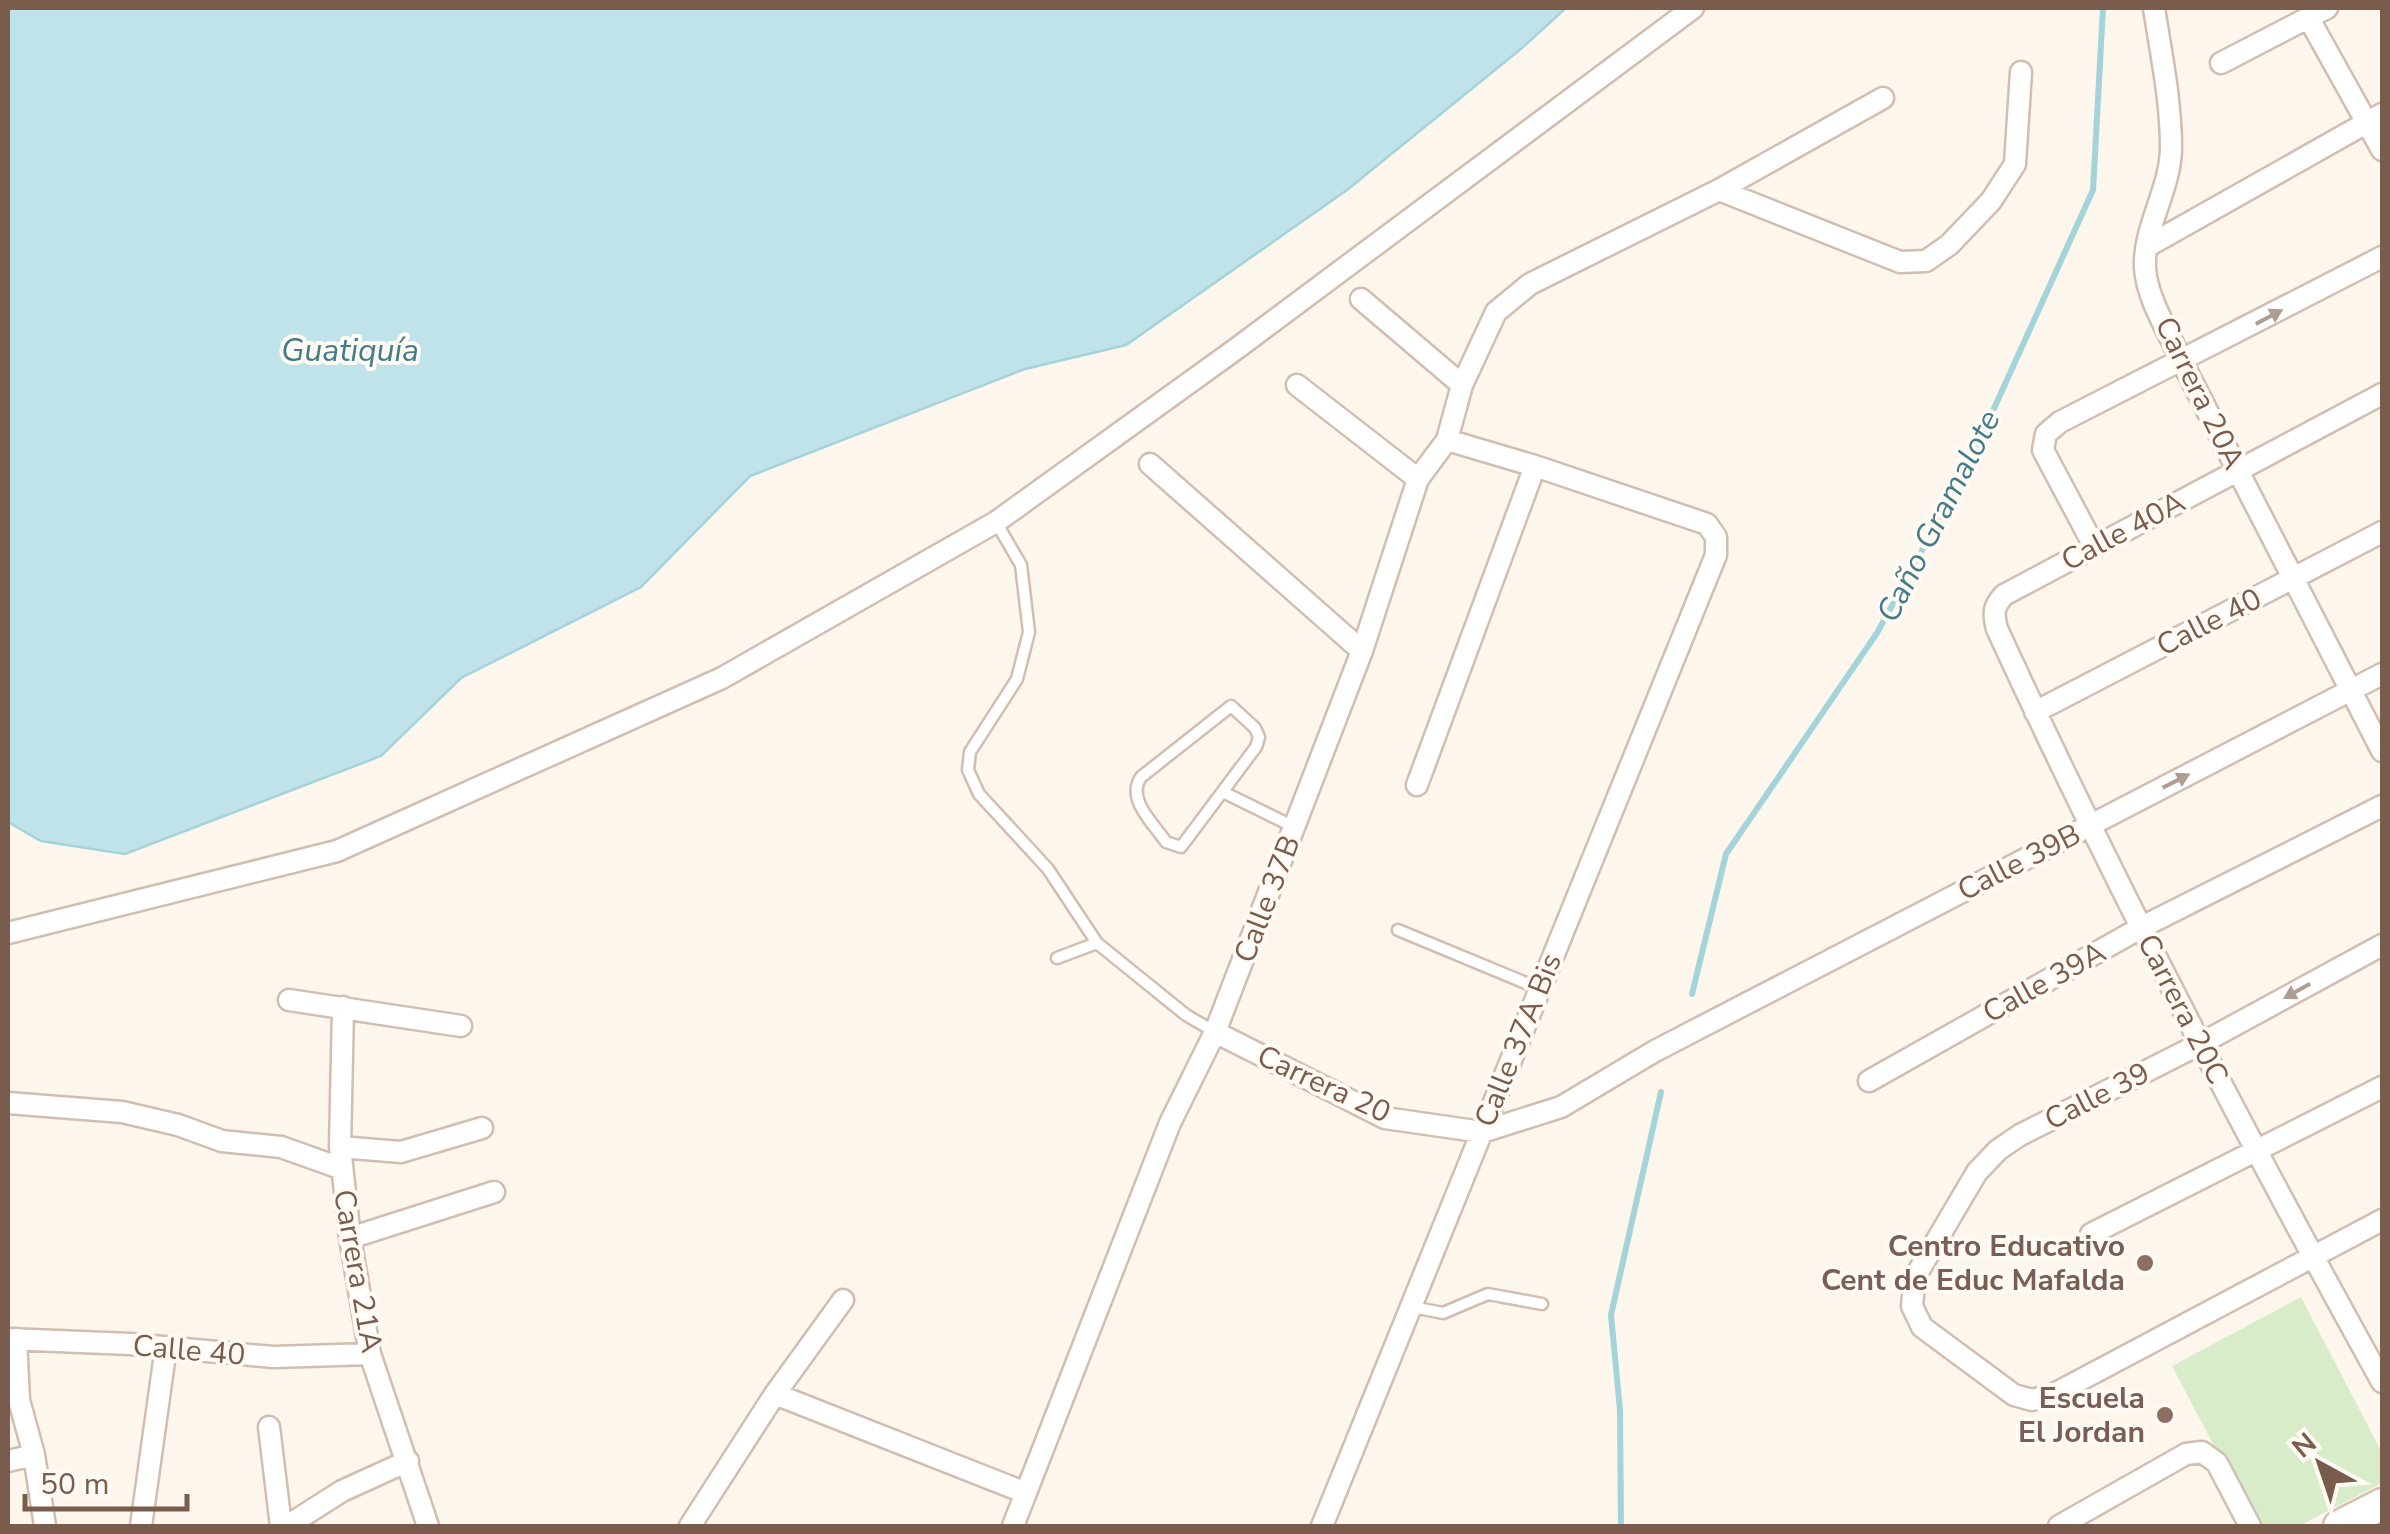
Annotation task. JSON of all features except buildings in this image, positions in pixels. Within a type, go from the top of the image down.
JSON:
[{"type":"street","points":[[8,933],[337,851],[722,678],[996,522],[1236,349],[1693,8]]},
{"type":"street","name":"Carrera 20A","points":[[2154,8],[2171,148],[2166,186],[2145,270],[2156,306],[2382,751]]},
{"type":"street","points":[[2222,63],[2317,12],[2375,118],[2382,150]]},
{"type":"street","points":[[1719,190],[1900,262],[1926,261],[1950,246],[1991,201],[2015,164],[2021,72]]},
{"type":"street","name":"Calle 37B","points":[[1013,1526],[1170,1124],[1216,1032],[1362,651],[1418,480],[1447,440],[1462,385],[1496,312],[1530,284],[1719,190],[1883,98]]},
{"type":"street","points":[[2148,246],[2375,118]]},
{"type":"street","points":[[2094,546],[2043,450],[2046,434],[2060,422],[2382,257]]},
{"type":"street","points":[[1361,299],[1462,385]]},
{"type":"street","points":[[1297,385],[1418,480]]},
{"type":"street","name":"Calle 40A","points":[[1997,629],[1995,605],[2004,594],[2382,394]]},
{"type":"street","points":[[1417,786],[1535,466],[1447,440]]},
{"type":"street","points":[[1150,464],[1362,651]]},
{"type":"street","name":"Calle 37A Bis","points":[[1322,1526],[1716,555],[1716,538],[1707,524],[1535,466]]},
{"type":"street","name":"Calle 40","points":[[2035,712],[2382,532]]},
{"type":"street","name":"Carrera 20C","points":[[1997,629],[2090,826],[2254,1152],[2376,1357],[2382,1382]]},
{"type":"street","name":"Calle 39B","points":[[1656,1051],[2382,674]]},
{"type":"street","name":"Calle 39A","points":[[1869,1081],[2142,927],[2382,806]]},
{"type":"street","name":"Calle 39","points":[[2382,945],[1998,1150],[1977,1172],[1915,1277],[1912,1306],[1922,1327],[2014,1395],[2032,1400],[2054,1394],[2382,1220]]},
{"type":"street","points":[[289,1000],[461,1026]]},
{"type":"street","name":"Carrera 21A","points":[[343,1007],[340,1157],[350,1238],[370,1354],[428,1526]]},
{"type":"street","name":"Carrera 20","points":[[1216,1032],[1385,1118],[1482,1132],[1562,1107],[1656,1051]]},
{"type":"street","points":[[2091,1234],[2382,1087]]},
{"type":"street","points":[[8,1103],[93,1108],[136,1115],[222,1141],[282,1146],[340,1157],[401,1152],[482,1128]]},
{"type":"street","points":[[350,1238],[494,1192]]},
{"type":"street","points":[[690,1526],[774,1394],[843,1300]]},
{"type":"street","points":[[12,1339],[13,1402],[34,1455],[45,1526]]},
{"type":"street","name":"Calle 40","points":[[12,1339],[166,1347],[273,1358],[370,1354]]},
{"type":"street","points":[[141,1526],[166,1347]]},
{"type":"street","points":[[774,1394],[1026,1493]]},
{"type":"street","points":[[269,1427],[284,1526],[342,1490],[408,1461]]},
{"type":"street","points":[[2059,1526],[2186,1454],[2202,1452],[2216,1463],[2250,1526]]},
{"type":"street","points":[[8,1461],[34,1455]]},
{"type":"street","points":[[2339,1526],[2382,1504]]},
{"type":"lane","points":[[996,522],[1021,565],[1030,632],[1017,679],[970,752],[968,770],[979,794],[1048,869],[1097,943],[1186,1015],[1216,1032]]},
{"type":"lane","points":[[1231,706],[1255,728],[1259,737],[1223,792],[1181,847],[1166,842],[1134,796],[1142,777],[1231,706]]},
{"type":"lane","points":[[1223,792],[1294,826]]},
{"type":"lane","points":[[1398,930],[1538,988]]},
{"type":"lane","points":[[1057,958],[1097,943]]},
{"type":"lane","points":[[1411,1307],[1443,1313],[1488,1294],[1542,1304]]},
{"type":"green space","points":[[2301,1297],[2382,1453],[2382,1483],[2299,1526],[2256,1526],[2172,1366]]},
{"type":"water","name":"Guatiquía","points":[[8,8],[1566,8],[1347,190],[1126,345],[1025,369],[750,476],[641,587],[461,678],[381,756],[125,854],[41,841],[8,822]]},
{"type":"waterway","name":"Caño Gramalote","points":[[1692,994],[1726,854],[1877,633],[1967,468],[2093,190],[2103,8]]},
{"type":"waterway","name":"Caño Gramalote","points":[[1621,1526],[1620,1410],[1611,1315],[1661,1092]]},
{"type":"place","name":"Centro Educativo Cent de Educ Mafalda","points":[[2145,1263]]},
{"type":"place","name":"Escuela El Jordan","points":[[2165,1415]]}]
